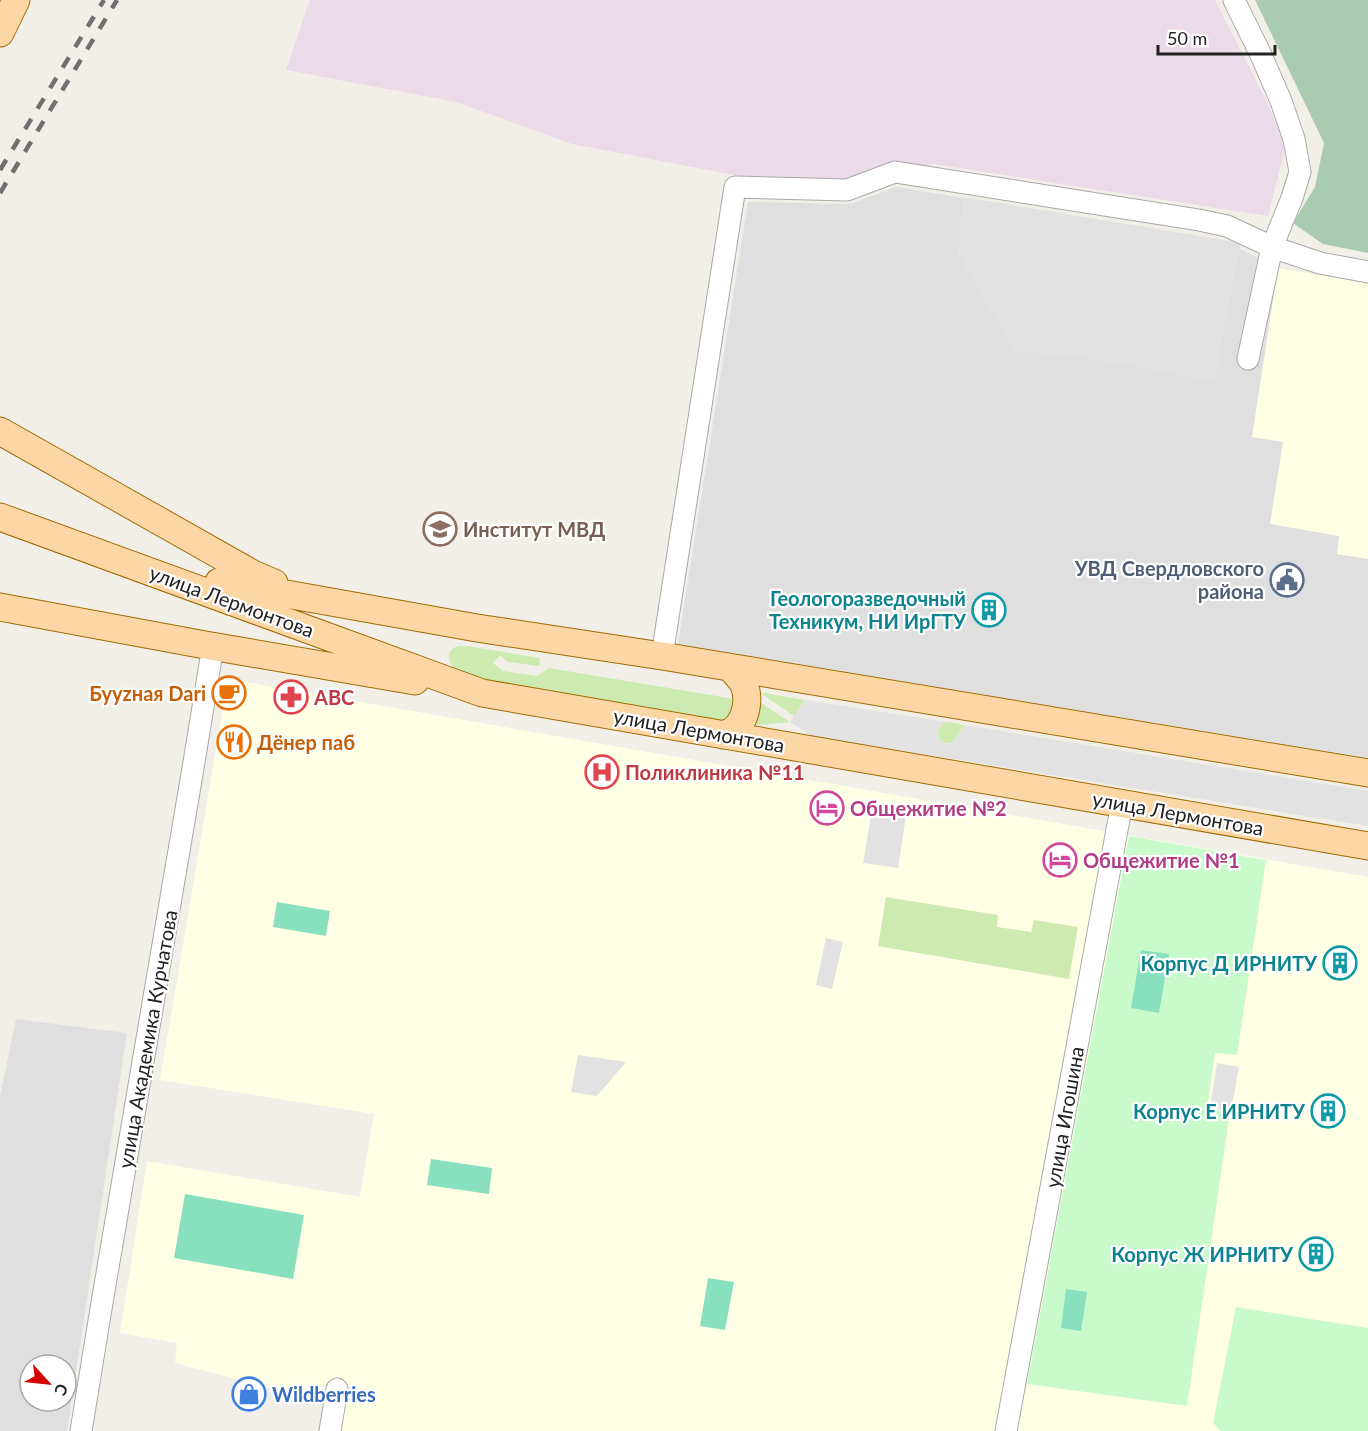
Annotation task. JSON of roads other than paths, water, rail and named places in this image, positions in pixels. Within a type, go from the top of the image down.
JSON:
[{"type":"main road","points":[[0,33],[16,0]]},
{"type":"main road","points":[[0,431],[254,574],[305,598]]},
{"type":"main road","name":"улица Лермонтова","points":[[0,517],[482,693],[1368,846]]},
{"type":"main road","name":"улица Лермонтова","points":[[85,548],[198,578],[305,598],[1368,773]]},
{"type":"main road","points":[[0,607],[482,693]]},
{"type":"main road","points":[[723,735],[732,731],[744,717],[746,703],[746,690],[731,668]]},
{"type":"street","points":[[1234,0],[1281,101],[1294,139],[1300,172],[1293,198],[1272,247],[1248,359]]},
{"type":"street","points":[[662,656],[735,187],[847,190],[895,172],[1199,220],[1227,226],[1272,247],[1320,263],[1368,272]]},
{"type":"street","name":"улица Академика Курчатова","points":[[81,1431],[213,646]]},
{"type":"street","name":"улица Игошина","points":[[1006,1431],[1122,802]]},
{"type":"street","points":[[330,1431],[337,1389]]},
{"type":"railway","points":[[0,170],[104,0]]},
{"type":"railway","points":[[0,193],[117,0]]},
{"type":"place","name":"Институт МВД","points":[[440,529]]},
{"type":"place","name":"УВД Свердловского района","points":[[1287,580]]},
{"type":"place","name":"Геологоразведочный Техникум, НИ ИрГТУ","points":[[989,610]]},
{"type":"place","name":"Бууzная Dari","points":[[229,693]]},
{"type":"place","name":"ABC","points":[[291,697]]},
{"type":"place","name":"Дёнер паб","points":[[234,742]]},
{"type":"place","name":"Поликлиника №11","points":[[602,772]]},
{"type":"place","name":"Общежитие №2","points":[[827,808]]},
{"type":"place","name":"Общежитие №1","points":[[1060,860]]},
{"type":"place","name":"Корпус Д ИРНИТУ","points":[[1340,963]]},
{"type":"place","name":"Корпус Е ИРНИТУ","points":[[1328,1111]]},
{"type":"place","name":"Корпус Ж ИРНИТУ","points":[[1316,1254]]},
{"type":"place","name":"Wildberries","points":[[249,1394]]}]
